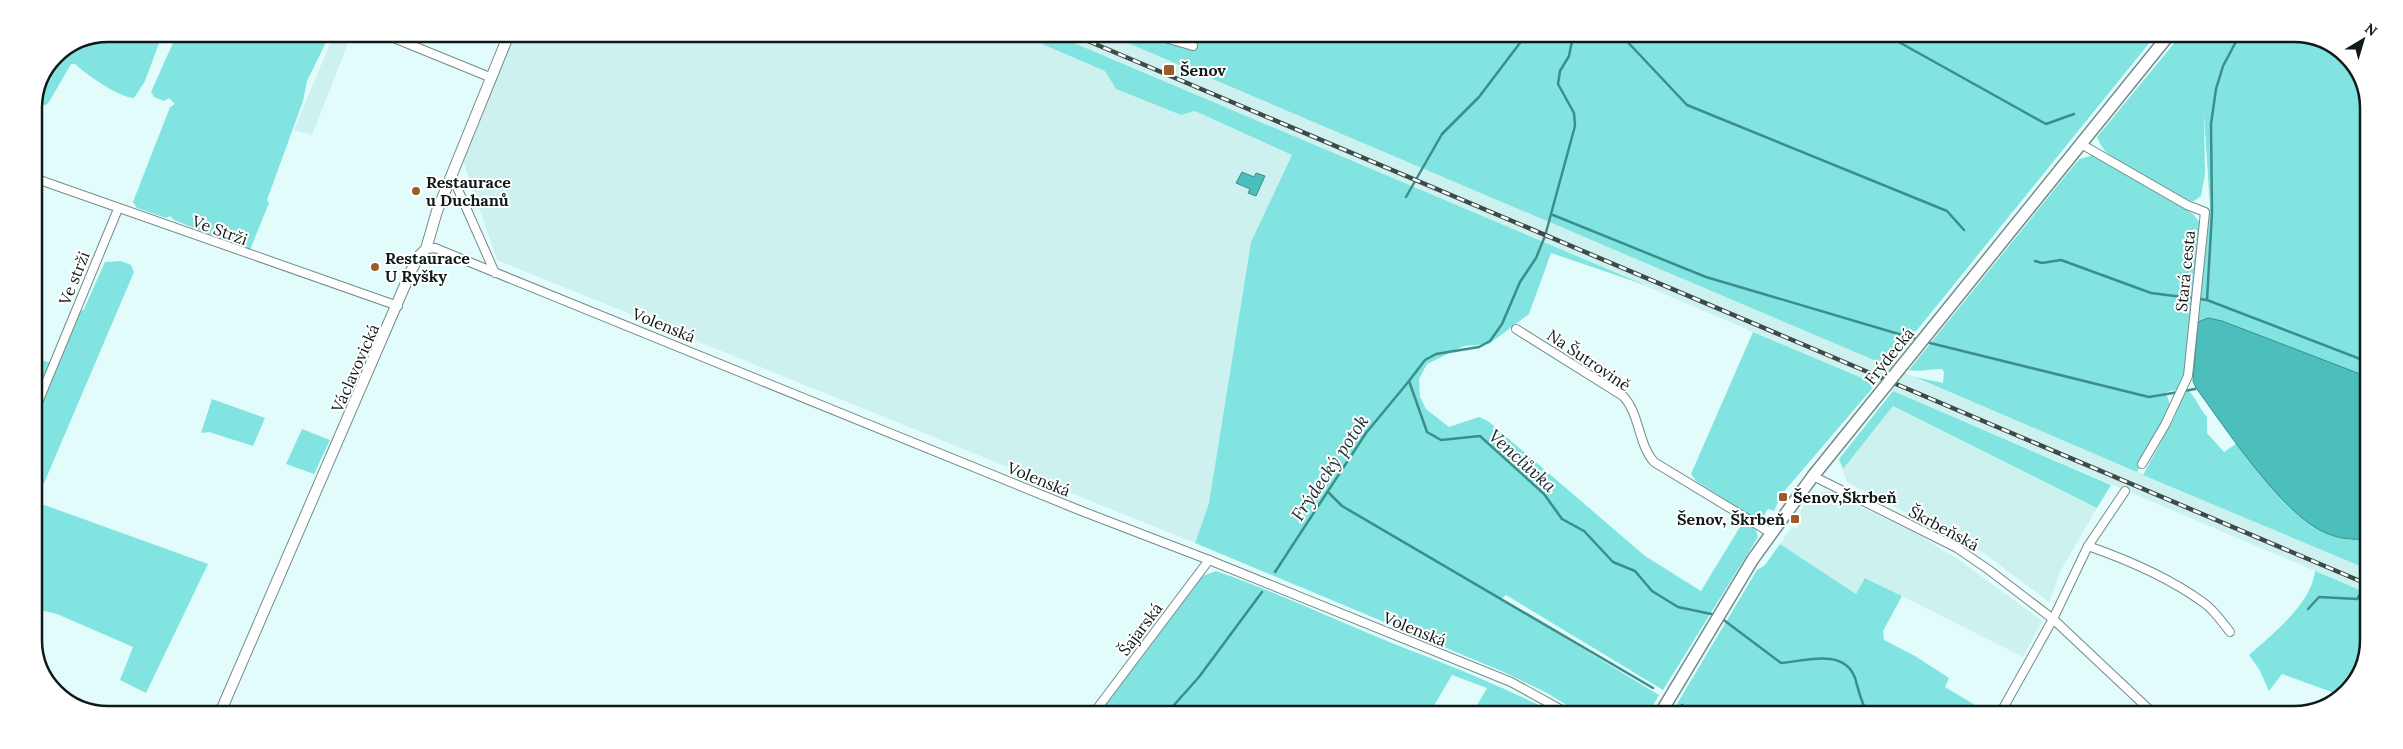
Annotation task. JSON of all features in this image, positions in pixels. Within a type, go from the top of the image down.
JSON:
[{"type":"main road","name":"Frýdecká","points":[[1665,706],[1727,601],[1771,534],[1813,476],[2163,42]]},
{"type":"street","points":[[404,42],[492,78]]},
{"type":"street","name":"Václavovická","points":[[223,706],[398,306],[418,256],[426,249],[437,211],[507,42]]},
{"type":"street","points":[[1179,42],[1193,46]]},
{"type":"street","name":"Stará cesta","points":[[2081,144],[2187,205],[2205,212],[2188,376],[2165,425],[2142,464]]},
{"type":"street","points":[[452,176],[495,273]]},
{"type":"street","name":"Ve Strži","points":[[43,181],[398,306]]},
{"type":"street","name":"Ve strži","points":[[43,390],[118,209]]},
{"type":"street","name":"Volenská","points":[[426,249],[435,248],[1079,510],[1209,560],[1511,682],[1554,706]]},
{"type":"street","name":"Na Šutrovině","points":[[1516,329],[1623,396],[1629,403],[1654,462],[1771,534]]},
{"type":"street","name":"Škrbeňská","points":[[1813,476],[1956,548],[2003,580],[2053,619],[2145,706]]},
{"type":"street","points":[[2004,706],[2053,619],[2088,546],[2125,491]]},
{"type":"street","points":[[2088,546],[2114,555],[2178,586],[2206,604],[2230,632]]},
{"type":"street","name":"Šajarská","points":[[1099,706],[1209,560]]},
{"type":"shaded area","points":[[109,42],[159,42],[145,81],[134,98],[111,90],[75,64],[71,64],[46,105],[43,104],[44,96],[48,83],[62,62],[72,54],[83,48]]},
{"type":"shaded area","points":[[173,42],[326,42],[307,81],[303,101],[267,200],[269,203],[250,250],[174,220],[170,216],[166,218],[137,208],[133,202],[170,107],[175,104],[169,98],[164,101],[154,97],[151,92]]},
{"type":"shaded area","points":[[331,42],[349,42],[312,135],[294,130]]},
{"type":"shaded area","points":[[512,42],[1038,42],[1106,71],[1116,89],[1181,115],[1195,111],[1292,155],[1251,242],[1209,503],[1195,543],[497,260],[463,161]]},
{"type":"shaded area","points":[[1037,42],[1072,42],[1645,285],[1551,253],[1529,314],[1489,344],[1464,346],[1427,364],[1419,379],[1420,397],[1426,409],[1449,427],[1479,417],[1488,421],[1645,556],[1701,591],[1743,522],[1756,530],[1758,537],[1663,690],[1506,595],[1501,599],[1659,695],[1653,706],[1568,706],[1547,693],[1506,673],[1195,543],[1209,503],[1251,242],[1292,155],[1195,111],[1181,115],[1116,89],[1105,71]]},
{"type":"shaded area","points":[[1071,42],[1125,42],[2360,566],[2360,590]]},
{"type":"shaded area","points":[[1125,42],[1169,42],[1179,45],[1180,42],[2150,42],[1888,366]]},
{"type":"shaded area","points":[[2175,42],[2294,42],[2320,48],[2338,59],[2338,65],[2344,65],[2352,76],[2360,105],[2360,374],[2208,318],[2198,322],[2210,207],[2204,114],[2205,174],[2201,196],[2194,201],[2176,195],[2148,180],[2111,156],[2097,137]]},
{"type":"shaded area","points":[[2093,155],[2193,214],[2201,224],[2184,380],[2177,390],[2166,392],[2170,405],[2137,472],[1915,377],[1943,383],[1944,372],[1942,369],[1909,370],[2075,164],[2080,159]]},
{"type":"shaded area","points":[[1242,172],[1254,177],[1256,173],[1265,176],[1256,196],[1248,193],[1250,189],[1236,183]]},
{"type":"shaded area","points":[[121,261],[131,265],[134,272],[43,486],[43,396],[77,315],[84,309],[105,262]]},
{"type":"shaded area","points":[[2208,318],[2222,321],[2360,374],[2360,539],[2336,537],[2309,523],[2273,489],[2238,446],[2196,388],[2193,381],[2198,322]]},
{"type":"shaded area","points":[[1753,332],[1876,384],[1781,495],[1774,511],[1768,509],[1760,522],[1696,481],[1691,474]]},
{"type":"shaded area","points":[[43,360],[52,363],[43,384]]},
{"type":"shaded area","points":[[2186,388],[2207,417],[2207,433],[2224,452],[2237,443],[2282,498],[2349,540],[2360,539],[2360,566],[2143,475],[2174,418]]},
{"type":"shaded area","points":[[1893,391],[2111,485],[2097,508],[1893,406],[1843,469],[1839,459]]},
{"type":"shaded area","points":[[212,399],[265,418],[253,446],[209,432],[201,433]]},
{"type":"shaded area","points":[[1893,406],[2097,508],[2061,570],[2049,602],[1982,552],[1847,482],[1843,469]]},
{"type":"shaded area","points":[[302,429],[330,440],[314,474],[286,464]]},
{"type":"shaded area","points":[[1828,491],[1915,533],[1958,559],[2042,621],[2023,657],[1866,578],[1856,594],[1780,544],[1792,527],[1796,529],[1801,522],[1797,519],[1806,501],[1814,494]]},
{"type":"shaded area","points":[[43,505],[208,564],[146,693],[120,680],[133,647],[57,614],[44,611]]},
{"type":"shaded area","points":[[1780,544],[1856,594],[1865,578],[1902,596],[1883,631],[1884,640],[1915,656],[1949,678],[1945,687],[1977,706],[1676,706],[1757,570],[1765,565]]},
{"type":"shaded area","points":[[1216,571],[1261,588],[1475,676],[1540,706],[1477,706],[1487,688],[1452,675],[1434,706],[1104,706],[1203,576]]},
{"type":"shaded area","points":[[2315,571],[2360,590],[2360,649],[2354,669],[2335,693],[2282,674],[2269,691],[2259,669],[2249,655],[2290,618],[2307,595]]},
{"type":"waterway","points":[[1406,197],[1442,134],[1479,97],[1521,42]]},
{"type":"waterway","name":"Venclůvka","points":[[1572,42],[1569,56],[1560,71],[1558,84],[1574,113],[1575,126],[1545,236],[1536,258],[1520,282],[1502,324],[1490,341],[1479,347],[1436,354],[1425,360],[1409,381],[1427,432],[1441,440],[1480,436],[1544,494],[1562,519],[1584,531],[1613,562],[1635,571],[1652,591],[1678,607],[1716,615]]},
{"type":"waterway","points":[[1628,42],[1687,105],[1947,211],[1964,230]]},
{"type":"waterway","points":[[1899,42],[2046,124],[2074,114]]},
{"type":"waterway","points":[[2207,300],[2212,213],[2211,124],[2216,89],[2223,66],[2236,42]]},
{"type":"waterway","points":[[1553,215],[1706,277],[1919,340]]},
{"type":"waterway","points":[[2035,261],[2042,263],[2061,260],[2151,293],[2207,300],[2360,359]]},
{"type":"waterway","points":[[1926,342],[2149,397],[2179,392]]},
{"type":"waterway","name":"Frýdecký potok","points":[[1275,572],[1366,433],[1409,381]]},
{"type":"waterway","points":[[2184,391],[2195,389]]},
{"type":"waterway","points":[[1328,492],[1342,506],[1653,688]]},
{"type":"waterway","name":"Frýdecký potok","points":[[1173,706],[1199,677],[1262,592]]},
{"type":"waterway","points":[[2308,609],[2319,597],[2357,599],[2360,595]]},
{"type":"waterway","name":"Venclůvka","points":[[1721,618],[1781,663],[1823,658],[1842,663],[1850,669],[1855,678],[1864,706]]},
{"type":"railway","points":[[1090,42],[2360,581]]},
{"type":"place","name":"Šenov","points":[[1169,70]]},
{"type":"place","name":"Restaurace u Duchanů","points":[[416,191]]},
{"type":"place","name":"Restaurace U Ryšky","points":[[375,267]]},
{"type":"place","name":"Šenov,Škrbeň","points":[[1783,497]]},
{"type":"place","name":"Šenov, Škrbeň","points":[[1795,519]]}]
